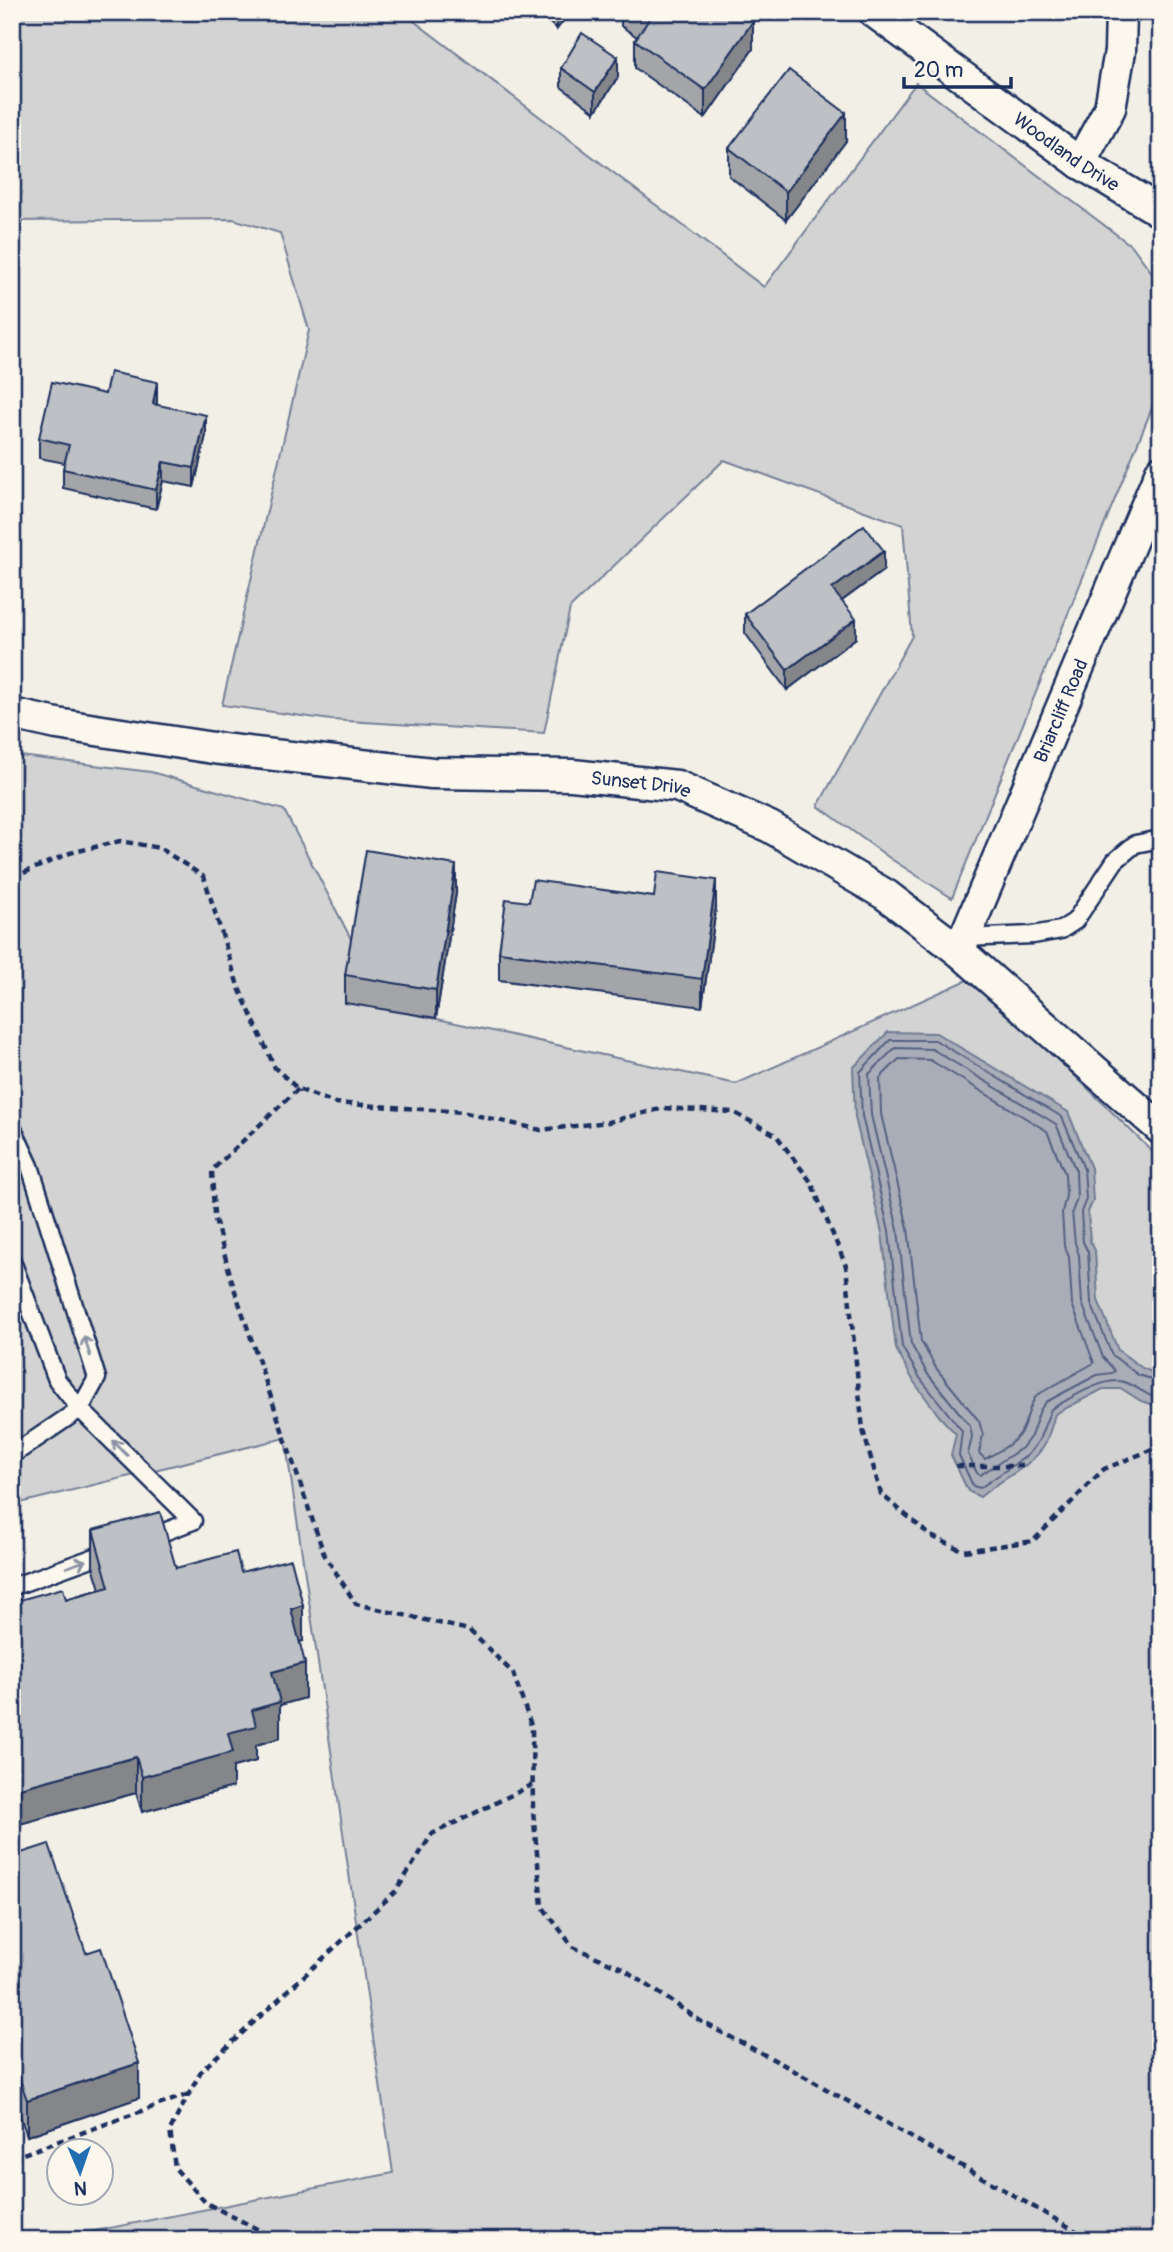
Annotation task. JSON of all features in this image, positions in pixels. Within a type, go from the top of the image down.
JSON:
[{"type":"street","name":"Woodland Drive","points":[[874,12],[1080,163],[1161,212]]},
{"type":"street","points":[[1080,163],[1110,108],[1120,51],[1121,12]]},
{"type":"street","name":"Briarcliff Road","points":[[962,945],[1161,471]]},
{"type":"street","name":"Sunset Drive","points":[[12,714],[57,724],[213,748],[418,771],[572,775],[677,786],[770,827],[874,888],[962,945],[1161,1129]]},
{"type":"lane","points":[[962,945],[1061,930],[1075,920],[1115,861],[1135,844],[1161,839]]},
{"type":"lane","points":[[12,1127],[30,1166],[97,1378],[80,1409],[12,1455]]},
{"type":"lane","points":[[12,1261],[57,1380],[80,1409],[193,1521],[12,1587]]},
{"type":"path","points":[[12,874],[21,874],[70,853],[120,841],[160,848],[204,877],[238,986],[275,1068],[298,1089],[335,1103],[462,1112],[541,1130],[608,1122],[664,1108],[733,1112],[776,1135],[811,1182],[846,1266],[863,1430],[881,1494],[931,1536],[964,1551],[1033,1541],[1104,1469],[1161,1446]]},
{"type":"path","points":[[298,1089],[212,1170],[214,1216],[233,1285],[324,1554],[356,1604],[469,1629],[513,1673],[532,1727],[533,1785],[542,1906],[573,1947],[622,1968],[702,2022],[784,2065],[1091,2240]]},
{"type":"path","points":[[956,1466],[1023,1466]]},
{"type":"path","points":[[279,2240],[206,2203],[175,2168],[170,2130],[201,2071],[396,1891],[432,1833],[533,1785]]},
{"type":"path","points":[[12,2158],[189,2094]]},
{"type":"shaded area","points":[[12,12],[402,12],[764,287],[916,83],[1133,247],[1161,285],[1161,386],[952,898],[891,859],[818,806],[912,636],[903,525],[724,460],[570,608],[544,733],[331,720],[222,705],[309,330],[280,233],[233,219],[12,221]]},
{"type":"shaded area","points":[[12,755],[151,772],[284,810],[387,1008],[736,1084],[974,977],[1161,1160],[1161,2240],[48,2240],[393,2173],[285,1438],[12,1505]]},
{"type":"water","points":[[888,1032],[936,1033],[1068,1112],[1091,1168],[1093,1201],[1088,1212],[1090,1241],[1095,1250],[1098,1300],[1118,1350],[1142,1368],[1161,1376],[1161,1407],[1141,1401],[1122,1389],[1103,1389],[1055,1414],[1046,1442],[1038,1454],[980,1497],[968,1491],[951,1455],[956,1434],[914,1382],[896,1349],[882,1233],[855,1117],[853,1068]]},
{"type":"building","points":[[642,12],[741,12],[753,21],[705,90],[635,40],[650,18]]},
{"type":"building","points":[[582,33],[618,57],[595,92],[561,68]]},
{"type":"building","points":[[789,70],[846,113],[786,192],[729,148]]},
{"type":"building","points":[[110,372],[157,382],[153,404],[206,415],[194,468],[163,462],[156,490],[63,469],[69,445],[39,438],[52,382],[105,394]]},
{"type":"building","points":[[864,525],[884,551],[832,589],[856,619],[787,670],[745,614]]},
{"type":"building","points":[[366,850],[456,865],[436,990],[345,975]]},
{"type":"building","points":[[657,872],[716,880],[702,979],[499,952],[506,899],[529,902],[533,880],[654,897]]},
{"type":"building","points":[[160,1512],[176,1568],[236,1552],[241,1572],[291,1559],[303,1605],[291,1609],[305,1663],[272,1672],[280,1702],[252,1710],[256,1726],[228,1733],[233,1752],[142,1777],[136,1757],[12,1790],[12,1602],[63,1588],[66,1599],[109,1587],[93,1530]]},
{"type":"building","points":[[49,1844],[86,1953],[101,1948],[139,2063],[27,2100],[12,2057],[12,1856]]}]
